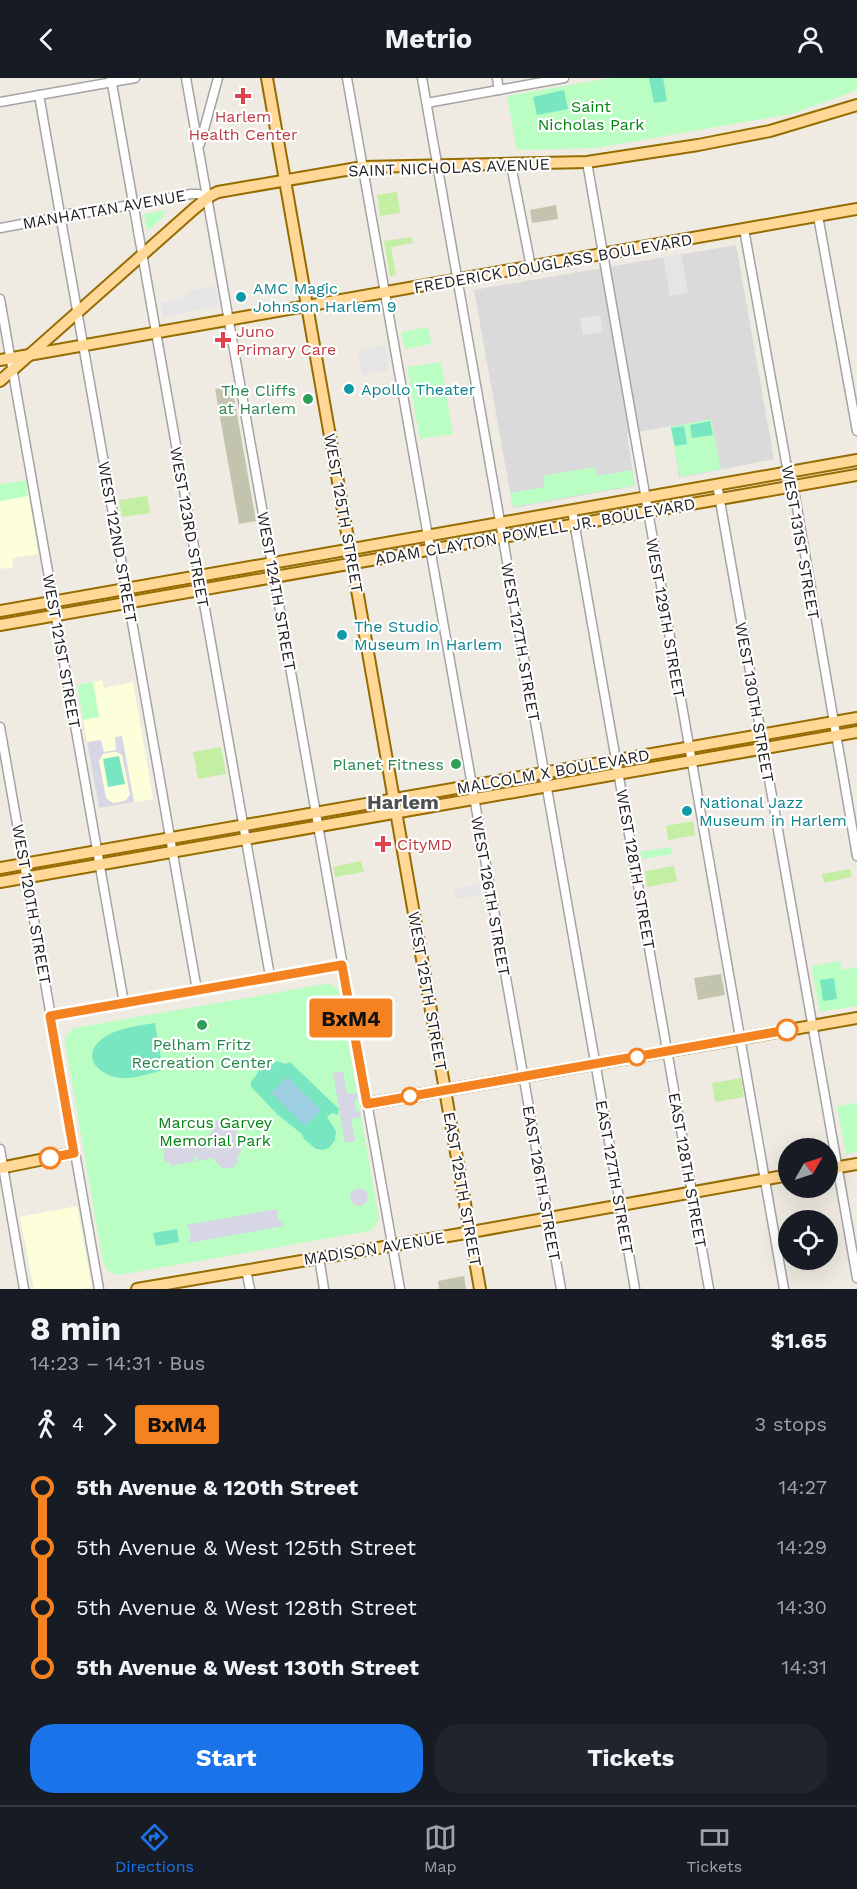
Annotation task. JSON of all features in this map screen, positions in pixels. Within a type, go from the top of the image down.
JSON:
[{"type":"main road","name":"WEST 125TH STREET","points":[[267,78],[445,1090]]},
{"type":"main road","name":"SAINT NICHOLAS AVENUE","points":[[0,381],[207,198],[218,192],[363,167],[586,162],[734,138],[801,122],[857,105]]},
{"type":"main road","name":"FREDERICK DOUGLASS BOULEVARD","points":[[5,359],[857,209]]},
{"type":"main road","name":"ADAM CLAYTON POWELL JR. BOULEVARD","points":[[0,611],[857,460]]},
{"type":"main road","name":"ADAM CLAYTON POWELL JR. BOULEVARD","points":[[0,625],[857,474]]},
{"type":"main road","name":"MALCOLM X BOULEVARD","points":[[0,868],[857,718]]},
{"type":"main road","name":"MALCOLM X BOULEVARD","points":[[0,882],[857,732]]},
{"type":"main road","points":[[367,1104],[857,1018]]},
{"type":"main road","name":"EAST 125TH STREET","points":[[445,1090],[480,1289]]},
{"type":"main road","points":[[2,1168],[74,1153]]},
{"type":"main road","points":[[838,1167],[857,1164]]},
{"type":"main road","name":"MADISON AVENUE","points":[[137,1289],[173,1286],[246,1270],[778,1177]]},
{"type":"street","points":[[0,102],[111,80],[135,78]]},
{"type":"street","name":"WEST 124TH STREET","points":[[186,78],[400,1289]]},
{"type":"street","points":[[199,147],[218,78]]},
{"type":"street","name":"WEST 126TH STREET","points":[[347,78],[523,1076]]},
{"type":"street","name":"WEST 127TH STREET","points":[[423,78],[596,1064]]},
{"type":"street","points":[[497,78],[499,90]]},
{"type":"street","points":[[427,103],[564,78]]},
{"type":"street","name":"WEST 123RD STREET","points":[[111,80],[270,976]]},
{"type":"street","name":"WEST 122ND STREET","points":[[39,95],[196,990]]},
{"type":"street","name":"WEST 129TH STREET","points":[[586,162],[604,254],[784,1289]]},
{"type":"street","points":[[512,165],[531,267]]},
{"type":"street","name":"MANHATTAN AVENUE","points":[[0,228],[193,193],[207,198]]},
{"type":"street","points":[[818,216],[857,431]]},
{"type":"street","name":"WEST 131ST STREET","points":[[744,229],[857,856]]},
{"type":"street","name":"WEST 121ST STREET","points":[[0,299],[5,359],[12,370],[124,1002]]},
{"type":"street","name":"WEST 130TH STREET","points":[[717,484],[813,1026],[829,1138]]},
{"type":"street","name":"WEST 128TH STREET","points":[[572,510],[668,1051]]},
{"type":"street","name":"WEST 120TH STREET","points":[[0,727],[99,1289]]},
{"type":"street","points":[[50,1016],[342,965]]},
{"type":"street","name":"EAST 128TH STREET","points":[[668,1051],[709,1289]]},
{"type":"street","name":"EAST 127TH STREET","points":[[596,1064],[635,1289]]},
{"type":"street","name":"EAST 126TH STREET","points":[[523,1076],[561,1289]]},
{"type":"street","points":[[0,1149],[24,1289]]},
{"type":"street","name":"WEST 130TH STREET","points":[[838,1191],[857,1278]]},
{"type":"street","points":[[319,1257],[324,1289]]},
{"type":"street","points":[[246,1270],[250,1289]]},
{"type":"shaded area","points":[[556,205],[558,219],[532,223],[530,210]]},
{"type":"shaded area","points":[[736,245],[774,459],[679,478],[671,426],[627,434],[635,486],[513,508],[474,290]]},
{"type":"shaded area","points":[[681,253],[688,293],[670,296],[663,257]]},
{"type":"shaded area","points":[[214,286],[219,306],[163,317],[160,303],[186,298],[185,292]]},
{"type":"shaded area","points":[[600,315],[603,332],[583,335],[580,318]]},
{"type":"shaded area","points":[[385,345],[389,370],[362,375],[358,350]]},
{"type":"shaded area","points":[[232,386],[256,521],[239,524],[215,389]]},
{"type":"shaded area","points":[[26,480],[38,554],[12,558],[13,567],[0,569],[0,484]]},
{"type":"shaded area","points":[[102,680],[104,688],[133,682],[153,799],[99,808],[77,685]]},
{"type":"shaded area","points":[[122,736],[134,802],[99,808],[87,742],[101,740],[104,752],[116,750],[115,737]],"holes":[[[117,752],[122,755],[130,795],[125,801],[113,803],[106,798],[99,761],[103,754]]]},
{"type":"shaded area","points":[[479,884],[481,895],[455,899],[454,889]]},
{"type":"shaded area","points":[[721,974],[725,995],[698,1000],[694,978]]},
{"type":"shaded area","points":[[327,1008],[334,1011],[337,1018],[334,1025],[327,1028],[320,1025],[317,1018],[320,1011]]},
{"type":"shaded area","points":[[343,1071],[347,1094],[357,1093],[358,1099],[354,1100],[356,1111],[360,1111],[361,1117],[351,1119],[355,1141],[345,1143],[333,1073]]},
{"type":"shaded area","points":[[220,1119],[231,1123],[241,1141],[241,1154],[238,1154],[238,1162],[233,1168],[222,1168],[212,1158],[197,1161],[196,1156],[193,1158],[195,1161],[171,1166],[170,1163],[165,1162],[163,1149],[167,1146],[166,1143],[208,1135],[214,1123]]},
{"type":"shaded area","points":[[359,1188],[367,1193],[368,1197],[363,1205],[359,1206],[351,1201],[350,1197],[355,1189]]},
{"type":"shaded area","points":[[77,1206],[92,1287],[34,1289],[20,1217]]},
{"type":"shaded area","points":[[277,1209],[278,1218],[284,1226],[189,1243],[191,1233],[186,1225]]},
{"type":"shaded area","points":[[464,1276],[466,1289],[439,1289],[438,1281]]},
{"type":"green space","name":"Saint Nicholas Park","points":[[610,78],[857,78],[857,90],[791,114],[595,148],[517,150],[507,96]]},
{"type":"green space","points":[[649,78],[663,78],[667,101],[654,103]]},
{"type":"green space","points":[[564,90],[568,109],[537,115],[533,97]]},
{"type":"green space","points":[[397,192],[400,213],[380,216],[377,195]]},
{"type":"green space","points":[[165,210],[163,218],[147,231],[144,214]]},
{"type":"green space","points":[[412,237],[413,243],[391,247],[396,275],[390,276],[384,241]]},
{"type":"green space","points":[[428,327],[431,344],[405,349],[401,332]]},
{"type":"green space","points":[[441,362],[453,434],[420,439],[407,367]]},
{"type":"green space","points":[[711,419],[721,469],[680,477],[670,427]]},
{"type":"green space","points":[[710,421],[713,435],[692,438],[690,425]]},
{"type":"green space","points":[[684,426],[687,444],[675,446],[671,428]]},
{"type":"green space","points":[[595,467],[597,476],[632,470],[635,485],[513,507],[510,493],[544,487],[543,476]]},
{"type":"green space","points":[[26,480],[28,496],[0,501],[0,484]]},
{"type":"green space","points":[[147,496],[150,513],[122,517],[119,500]]},
{"type":"green space","points":[[93,682],[99,717],[83,720],[77,685]]},
{"type":"green space","points":[[221,747],[226,774],[198,779],[193,752]]},
{"type":"green space","points":[[119,756],[125,784],[108,787],[103,759]]},
{"type":"green space","points":[[693,821],[695,835],[668,840],[666,826]]},
{"type":"green space","points":[[671,847],[672,854],[642,859],[640,852]]},
{"type":"green space","points":[[361,861],[364,872],[335,877],[333,867]]},
{"type":"green space","points":[[674,866],[677,881],[647,887],[645,871]]},
{"type":"green space","points":[[850,869],[852,877],[824,883],[822,874]]},
{"type":"green space","points":[[840,961],[842,970],[857,967],[857,1006],[820,1012],[811,966]]},
{"type":"green space","points":[[834,978],[837,999],[823,1001],[820,980]]},
{"type":"green space","name":"Marcus Garvey Memorial Park","points":[[330,984],[339,991],[379,1219],[373,1228],[369,1231],[119,1275],[108,1271],[103,1263],[65,1037],[74,1028]]},
{"type":"green space","points":[[155,1023],[163,1070],[138,1077],[122,1078],[107,1074],[96,1065],[92,1053],[102,1039],[120,1030]]},
{"type":"green space","points":[[277,1061],[286,1064],[290,1062],[339,1109],[338,1115],[332,1113],[327,1117],[336,1131],[335,1140],[329,1148],[316,1149],[251,1087],[251,1082],[259,1071]]},
{"type":"green space","points":[[741,1078],[744,1097],[715,1102],[712,1083]]},
{"type":"green space","points":[[857,1103],[857,1152],[846,1154],[837,1106]]},
{"type":"green space","points":[[177,1229],[179,1242],[156,1246],[153,1233]]},
{"type":"water","points":[[287,1077],[321,1110],[305,1126],[271,1093]]},
{"type":"bus line","name":"BxM4","points":[[50,1158],[74,1153],[50,1016],[270,976],[342,965],[367,1104],[787,1030]]},
{"type":"place","name":"Harlem Health Center","points":[[243,96]]},
{"type":"place","name":"AMC Magic Johnson Harlem 9","points":[[241,297]]},
{"type":"place","name":"Juno Primary Care","points":[[223,340]]},
{"type":"place","name":"Apollo Theater","points":[[349,389]]},
{"type":"place","name":"The Cliffs at Harlem","points":[[308,399]]},
{"type":"place","name":"The Studio Museum In Harlem","points":[[342,635]]},
{"type":"place","name":"Planet Fitness","points":[[456,764]]},
{"type":"place","name":"National Jazz Museum in Harlem","points":[[687,811]]},
{"type":"place","name":"CityMD","points":[[383,844]]},
{"type":"place","name":"Pelham Fritz Recreation Center","points":[[202,1025]]},
{"type":"district","name":"Harlem","points":[[403,802]]}]
